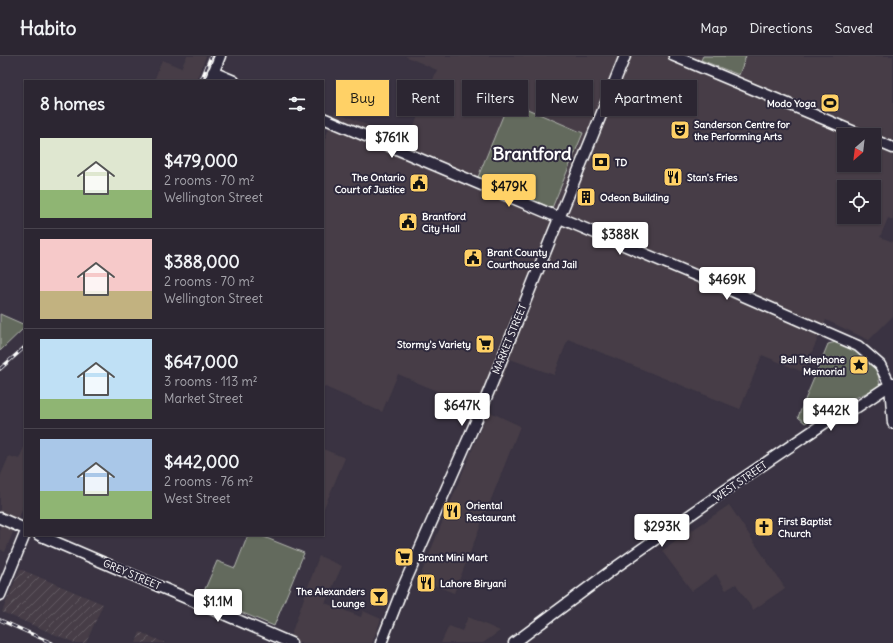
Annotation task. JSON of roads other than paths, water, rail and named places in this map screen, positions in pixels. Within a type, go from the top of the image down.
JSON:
[{"type":"main road","points":[[220,56],[212,76],[230,80]]},
{"type":"main road","name":"MARKET STREET","points":[[381,643],[403,587],[484,403],[558,217],[625,56]]},
{"type":"main road","points":[[674,56],[845,128]]},
{"type":"main road","points":[[324,118],[858,346],[880,365],[892,384],[893,423]]},
{"type":"main road","points":[[881,143],[893,148]]},
{"type":"main road","name":"WEST STREET","points":[[514,643],[616,567],[730,486],[826,422],[857,407],[892,384]]},
{"type":"main road","points":[[0,518],[24,529]]},
{"type":"main road","points":[[0,595],[24,536]]},
{"type":"main road","name":"GREY STREET","points":[[41,536],[291,643]]},
{"type":"railway","points":[[201,80],[211,56]]},
{"type":"railway","points":[[0,369],[24,348]]},
{"type":"railway","points":[[0,620],[52,643]]},
{"type":"place","name":"Modo Yoga","points":[[830,103]]},
{"type":"place","name":"Sanderson Centre for the Performing Arts","points":[[680,130]]},
{"type":"place","name":"TD","points":[[601,162]]},
{"type":"place","name":"Stan's Fries","points":[[673,177]]},
{"type":"place","name":"The Ontario Court of Justice","points":[[419,183]]},
{"type":"place","name":"Odeon Building","points":[[586,197]]},
{"type":"place","name":"Brantford City Hall","points":[[408,222]]},
{"type":"place","name":"Brant County Courthouse and Jail","points":[[473,258]]},
{"type":"place","name":"Stormy's Variety","points":[[485,344]]},
{"type":"place","name":"Bell Telephone Memorial","points":[[859,365]]},
{"type":"place","name":"Oriental Restaurant","points":[[452,511]]},
{"type":"place","name":"First Baptist Church","points":[[764,527]]},
{"type":"place","name":"Brant Mini Mart","points":[[404,557]]},
{"type":"place","name":"Lahore Biryani","points":[[426,583]]},
{"type":"place","name":"The Alexanders Lounge","points":[[379,597]]},
{"type":"district","name":"Brantford","points":[[532,154]]}]
